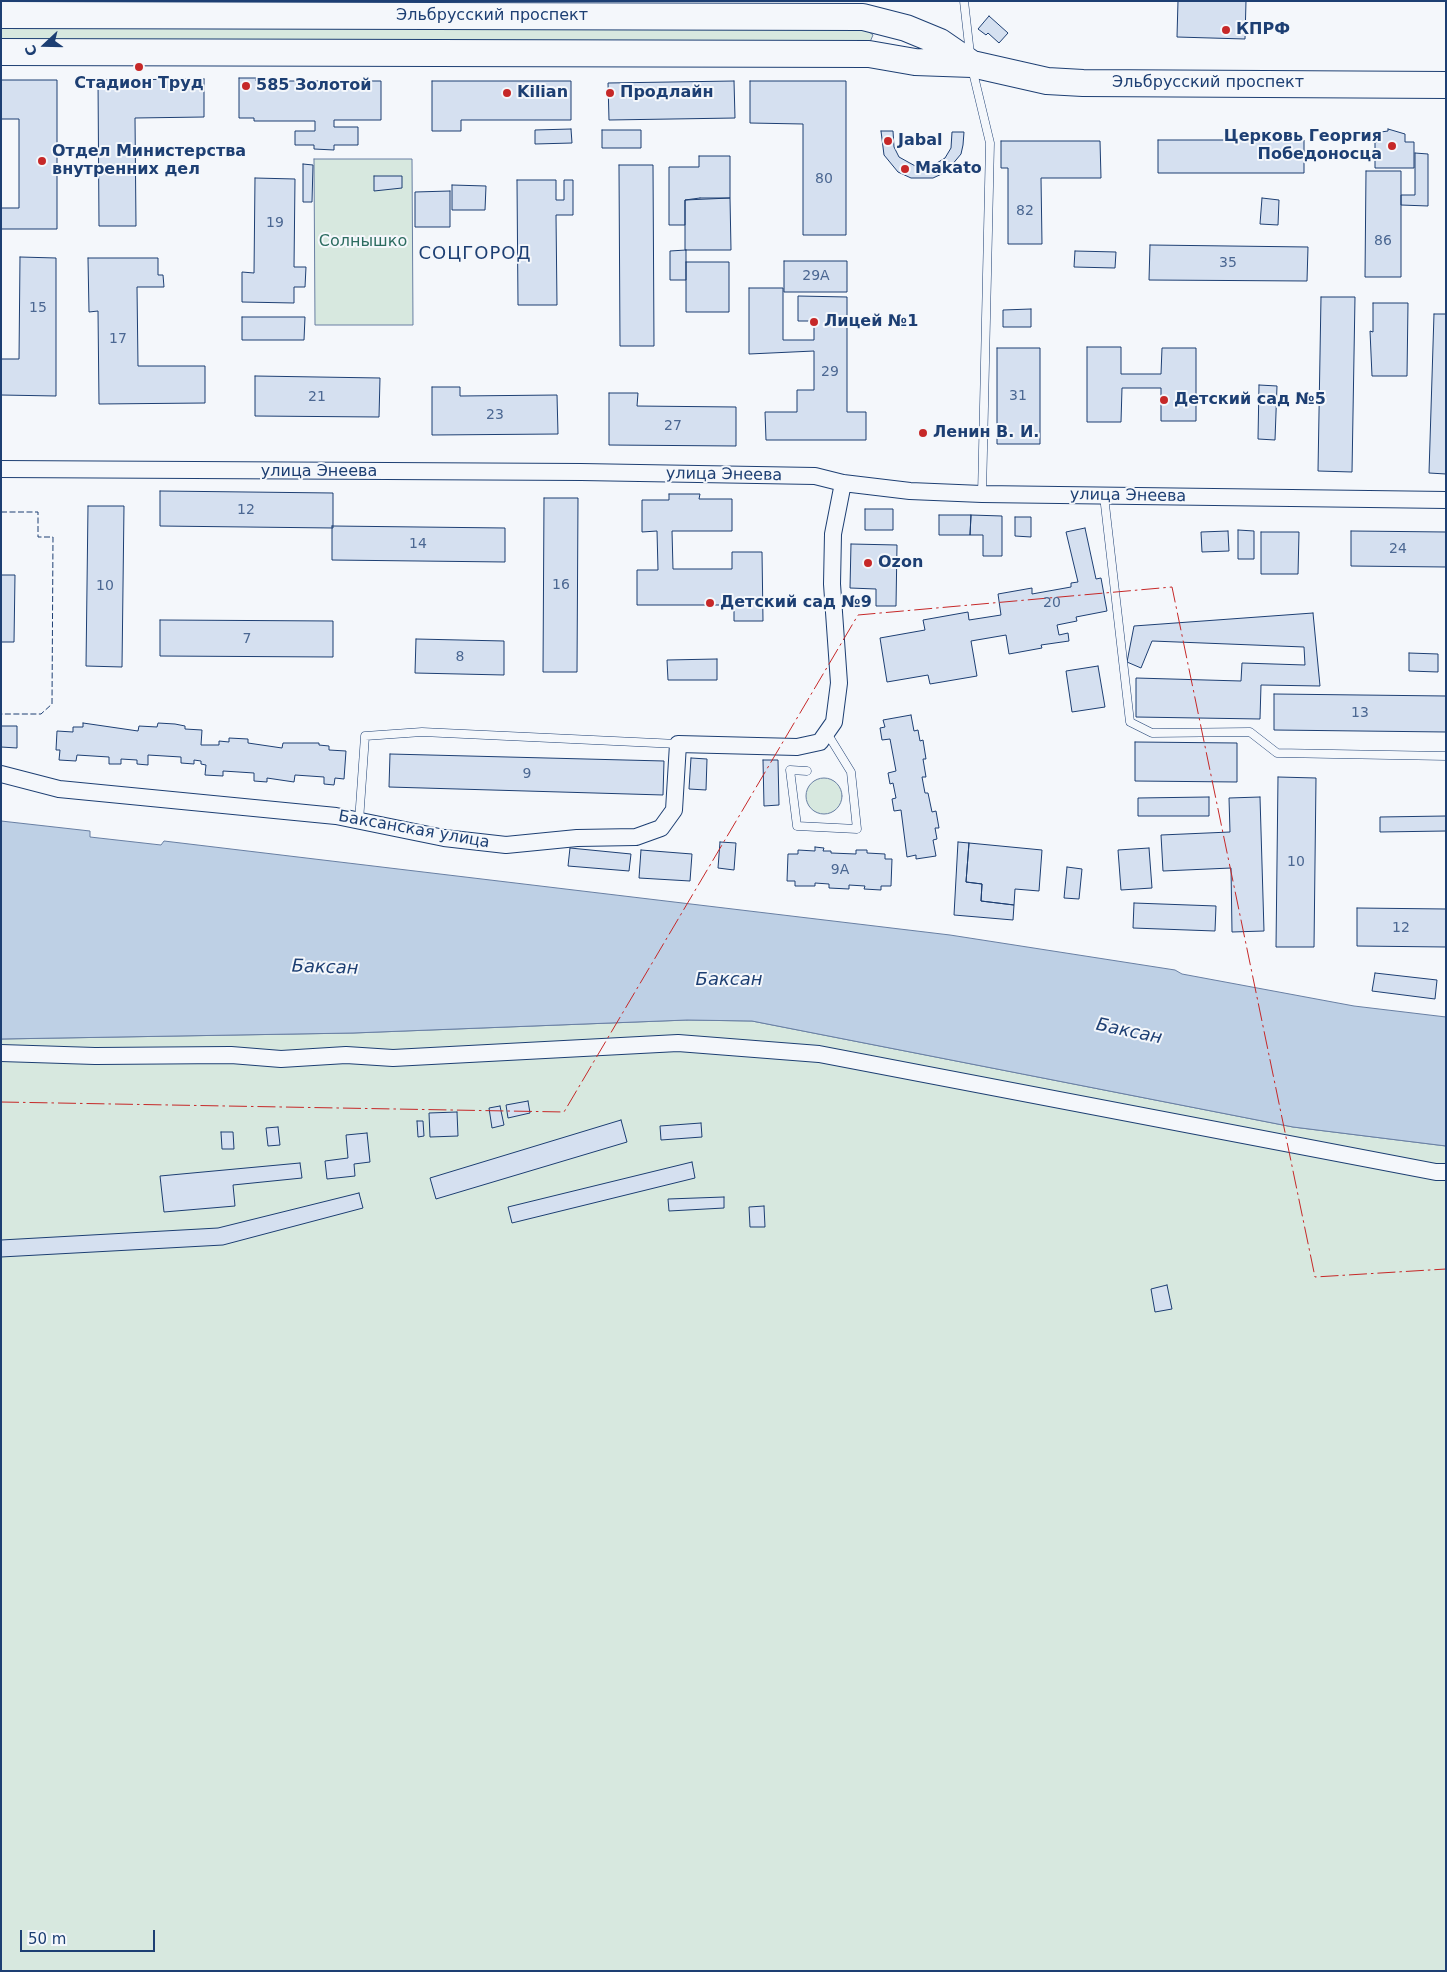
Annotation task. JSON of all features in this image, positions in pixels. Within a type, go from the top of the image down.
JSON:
[{"type":"main road","name":"Эльбрусский проспект","points":[[1,15],[87,12],[872,18],[906,28],[940,42],[972,64]]},
{"type":"main road","points":[[869,54],[875,50],[880,38],[878,24],[872,18]]},
{"type":"main road","name":"Эльбрусский проспект","points":[[1,52],[869,54],[915,62],[972,64],[1047,80],[1083,82],[1446,84]]},
{"type":"street","name":"улица Энеева","points":[[1,469],[815,476],[843,483],[910,491],[982,494],[1446,500]]},
{"type":"street","points":[[678,744],[797,747],[820,742],[834,722],[839,683],[832,584],[832,544],[843,483]]},
{"type":"street","name":"Баксанская улица","points":[[1,774],[59,789],[336,816],[444,838],[506,845],[578,838],[636,837],[661,828],[674,810],[678,744]]},
{"type":"street","points":[[1,1053],[95,1056],[232,1055],[281,1059],[346,1055],[393,1058],[678,1042],[819,1054],[1436,1172],[1446,1172]]},
{"type":"lane","points":[[964,1],[972,64],[990,143],[982,494]]},
{"type":"lane","points":[[1104,496],[1130,722],[1152,734],[1250,732],[1277,753],[1446,756]]},
{"type":"lane","points":[[359,821],[365,736],[422,732],[678,744]]},
{"type":"lane","points":[[807,771],[790,770],[797,826],[856,829],[851,772],[826,733]]},
{"type":"green space","points":[[1,24],[862,26],[873,35],[870,42],[1,43]]},
{"type":"green space","name":"Солнышко","points":[[314,159],[412,159],[413,325],[315,325]]},
{"type":"green space","points":[[824,778],[831,779],[837,783],[841,789],[841,803],[837,809],[831,813],[824,814],[817,813],[811,809],[807,803],[806,796],[807,789],[811,783],[817,779]]},
{"type":"green space","points":[[687,1020],[752,1021],[1293,1127],[1446,1146],[1446,1971],[1,1971],[1,1039],[353,1033]]},
{"type":"water","name":"Баксан","points":[[1,821],[90,831],[90,837],[161,845],[164,841],[950,935],[1175,970],[1182,974],[1354,1006],[1446,1017],[1446,1146],[1293,1127],[752,1021],[687,1020],[353,1033],[1,1039]]},
{"type":"building","points":[[1178,1],[1246,1],[1245,39],[1177,37]]},
{"type":"building","points":[[989,16],[1008,33],[999,43],[988,33],[986,35],[978,29]]},
{"type":"building","points":[[239,78],[256,78],[256,81],[381,81],[381,120],[334,120],[334,127],[358,127],[358,145],[334,145],[334,150],[314,149],[314,145],[295,145],[295,131],[315,131],[315,121],[254,121],[254,118],[239,118]]},
{"type":"building","points":[[204,79],[204,117],[135,118],[136,226],[99,226],[98,80]]},
{"type":"building","points":[[1,80],[57,80],[57,229],[1,229],[1,208],[19,208],[19,119],[1,119]]},
{"type":"building","points":[[432,81],[571,81],[571,120],[461,120],[461,131],[432,131]]},
{"type":"building","points":[[734,81],[735,118],[609,120],[608,83]]},
{"type":"building","points":[[750,81],[846,81],[846,235],[803,235],[803,124],[750,123]]},
{"type":"building","points":[[571,129],[572,143],[535,144],[535,130]]},
{"type":"building","points":[[1388,129],[1405,134],[1405,142],[1414,142],[1414,168],[1375,168],[1375,142],[1381,142],[1381,132],[1388,131]]},
{"type":"building","points":[[602,130],[641,130],[641,148],[602,148]]},
{"type":"building","points":[[881,131],[893,131],[894,147],[899,157],[917,167],[932,166],[945,158],[951,148],[952,132],[964,132],[961,154],[946,172],[933,178],[911,178],[898,172],[884,155]]},
{"type":"building","points":[[1158,140],[1304,140],[1304,173],[1158,173]]},
{"type":"building","points":[[1001,141],[1100,141],[1101,178],[1041,178],[1042,244],[1008,244],[1008,168],[1001,168]]},
{"type":"building","points":[[1415,153],[1428,154],[1428,206],[1401,205],[1401,195],[1415,195]]},
{"type":"building","points":[[699,156],[730,156],[730,198],[685,200],[685,225],[669,225],[669,167],[699,167]]},
{"type":"building","points":[[303,164],[313,165],[312,202],[303,202]]},
{"type":"building","points":[[619,165],[653,165],[654,346],[620,346]]},
{"type":"building","points":[[1366,171],[1401,171],[1401,277],[1365,277]]},
{"type":"building","points":[[374,176],[402,176],[402,188],[374,191]]},
{"type":"building","points":[[255,178],[295,179],[294,267],[306,267],[305,287],[294,287],[294,303],[242,302],[242,272],[254,273]]},
{"type":"building","points":[[517,180],[556,180],[556,200],[564,200],[564,180],[573,180],[573,215],[556,215],[557,305],[518,305]]},
{"type":"building","points":[[452,185],[486,186],[485,210],[452,210]]},
{"type":"building","points":[[450,191],[450,227],[415,227],[415,192]]},
{"type":"building","points":[[730,198],[731,250],[685,250],[685,200]]},
{"type":"building","points":[[1262,198],[1279,200],[1278,225],[1260,224]]},
{"type":"building","points":[[1150,245],[1308,247],[1307,281],[1149,280]]},
{"type":"building","points":[[686,250],[686,280],[670,280],[670,251]]},
{"type":"building","points":[[1075,251],[1116,252],[1115,268],[1074,267]]},
{"type":"building","points":[[20,257],[56,258],[56,396],[1,395],[1,359],[19,359]]},
{"type":"building","points":[[88,258],[158,258],[158,275],[163,275],[164,287],[137,287],[138,366],[205,366],[205,403],[99,404],[98,311],[89,312]]},
{"type":"building","points":[[784,261],[847,261],[847,292],[784,292]]},
{"type":"building","points":[[686,262],[729,262],[729,312],[686,312]]},
{"type":"building","points":[[749,288],[783,288],[783,340],[814,340],[814,321],[798,321],[798,296],[847,297],[847,412],[866,412],[866,440],[766,440],[765,412],[797,412],[797,390],[814,390],[814,351],[749,354]]},
{"type":"building","points":[[1321,297],[1355,297],[1352,472],[1318,471]]},
{"type":"building","points":[[1373,303],[1408,303],[1407,376],[1372,376],[1370,331],[1373,332]]},
{"type":"building","points":[[1031,309],[1031,327],[1003,327],[1003,310]]},
{"type":"building","points":[[1434,314],[1446,314],[1446,474],[1429,473]]},
{"type":"building","points":[[242,317],[305,317],[304,340],[242,340]]},
{"type":"building","points":[[1087,347],[1121,347],[1121,374],[1161,374],[1162,348],[1196,348],[1196,421],[1161,421],[1161,388],[1122,388],[1121,422],[1087,422]]},
{"type":"building","points":[[997,348],[1040,348],[1040,444],[997,444]]},
{"type":"building","points":[[255,376],[380,378],[379,417],[255,416]]},
{"type":"building","points":[[1259,385],[1277,386],[1275,440],[1258,439]]},
{"type":"building","points":[[432,387],[460,387],[460,396],[557,395],[558,434],[432,435]]},
{"type":"building","points":[[609,393],[638,393],[637,406],[736,407],[736,446],[609,445]]},
{"type":"building","points":[[160,491],[333,493],[333,528],[160,526]]},
{"type":"building","points":[[669,494],[700,494],[699,499],[732,499],[732,531],[672,531],[673,569],[732,569],[732,552],[762,552],[763,621],[734,621],[734,605],[637,605],[637,570],[658,570],[657,531],[642,532],[642,500],[669,500]]},
{"type":"building","points":[[544,498],[578,498],[577,672],[543,672]]},
{"type":"building","points":[[88,506],[124,506],[122,667],[86,666]]},
{"type":"building","points":[[865,509],[893,509],[893,530],[865,530]]},
{"type":"building","points":[[939,515],[971,515],[970,535],[939,535]]},
{"type":"building","points":[[971,515],[1002,516],[1002,556],[983,556],[983,535],[970,535]]},
{"type":"building","points":[[1015,517],[1031,517],[1031,537],[1015,536]]},
{"type":"building","points":[[332,526],[505,528],[505,562],[332,560]]},
{"type":"building","points":[[1085,528],[1096,579],[1101,578],[1107,611],[1076,617],[1077,621],[1057,625],[1059,635],[1068,633],[1069,641],[1041,645],[1042,648],[1009,654],[1006,635],[971,641],[977,676],[930,684],[928,675],[887,682],[880,638],[925,630],[923,620],[968,612],[969,620],[1001,615],[998,594],[1032,588],[1032,594],[1071,587],[1071,583],[1078,582],[1066,532]]},
{"type":"building","points":[[1238,530],[1254,531],[1254,559],[1238,559]]},
{"type":"building","points":[[1228,531],[1229,551],[1202,552],[1201,532]]},
{"type":"building","points":[[1351,531],[1446,532],[1446,567],[1351,566]]},
{"type":"building","points":[[1261,532],[1299,532],[1298,574],[1261,574]]},
{"type":"building","points":[[851,544],[897,545],[896,606],[876,606],[876,589],[850,588]]},
{"type":"building","points":[[1,575],[15,575],[14,642],[1,642]]},
{"type":"building","points":[[1313,613],[1320,686],[1261,685],[1260,719],[1136,717],[1136,678],[1241,681],[1242,663],[1305,665],[1304,647],[1152,641],[1141,668],[1127,662],[1134,626]]},
{"type":"building","points":[[160,620],[333,621],[333,657],[160,656]]},
{"type":"building","points":[[416,639],[504,641],[504,675],[415,673]]},
{"type":"building","points":[[1409,653],[1438,654],[1438,672],[1409,671]]},
{"type":"building","points":[[717,659],[717,680],[668,680],[667,660]]},
{"type":"building","points":[[1098,666],[1105,707],[1072,712],[1066,671]]},
{"type":"building","points":[[1274,694],[1446,696],[1446,732],[1274,730]]},
{"type":"building","points":[[911,715],[914,731],[918,730],[920,741],[923,740],[926,759],[923,759],[926,777],[922,777],[925,793],[928,793],[932,812],[936,811],[939,828],[935,828],[937,839],[933,840],[936,856],[916,859],[916,855],[907,857],[901,810],[894,811],[892,799],[896,798],[893,783],[890,784],[888,773],[896,771],[890,739],[882,740],[880,728],[885,727],[883,720]]},
{"type":"building","points":[[83,723],[138,731],[139,726],[157,727],[158,723],[175,724],[185,726],[185,729],[202,730],[201,745],[219,745],[219,741],[229,742],[229,738],[248,739],[248,743],[282,748],[283,743],[319,743],[319,745],[329,746],[329,750],[346,751],[344,779],[335,778],[334,785],[324,784],[324,777],[295,775],[294,782],[267,778],[267,782],[254,781],[254,773],[223,771],[223,776],[205,775],[206,765],[201,764],[201,761],[194,760],[194,764],[181,763],[181,757],[148,755],[148,765],[137,764],[137,760],[121,759],[121,764],[109,764],[109,757],[77,755],[76,761],[59,760],[60,750],[56,750],[57,731],[73,732],[73,727],[83,727]]},
{"type":"building","points":[[1,726],[17,726],[17,748],[1,747]]},
{"type":"building","points":[[1135,742],[1237,743],[1237,782],[1135,781]]},
{"type":"building","points":[[390,754],[664,761],[663,795],[389,787]]},
{"type":"building","points":[[691,758],[707,759],[706,790],[689,789]]},
{"type":"building","points":[[763,760],[778,760],[779,805],[764,806]]},
{"type":"building","points":[[1278,777],[1316,778],[1314,947],[1276,947]]},
{"type":"building","points":[[1209,797],[1209,816],[1138,816],[1138,798]]},
{"type":"building","points":[[1260,797],[1264,931],[1232,932],[1231,868],[1163,871],[1161,835],[1230,832],[1229,798]]},
{"type":"building","points":[[1446,816],[1446,831],[1380,832],[1380,817]]},
{"type":"building","points":[[720,842],[736,843],[734,870],[718,868]]},
{"type":"building","points":[[958,842],[969,843],[966,882],[982,884],[981,901],[1014,905],[1013,920],[954,915]]},
{"type":"building","points":[[969,843],[1042,850],[1039,891],[1015,889],[1014,905],[981,901],[982,884],[966,882]]},
{"type":"building","points":[[815,847],[824,848],[823,851],[831,851],[831,853],[856,854],[856,850],[867,850],[867,853],[885,854],[885,859],[892,859],[891,886],[881,886],[881,890],[864,889],[865,886],[849,885],[849,889],[829,888],[829,884],[815,883],[815,886],[795,886],[795,881],[787,881],[788,854],[798,854],[798,850],[815,851]]},
{"type":"building","points":[[570,848],[631,854],[629,871],[568,866]]},
{"type":"building","points":[[1149,848],[1152,888],[1121,890],[1118,850]]},
{"type":"building","points":[[641,850],[692,854],[690,881],[639,878]]},
{"type":"building","points":[[1067,867],[1082,869],[1079,899],[1064,898]]},
{"type":"building","points":[[1134,903],[1216,906],[1215,931],[1133,928]]},
{"type":"building","points":[[1357,908],[1446,909],[1446,947],[1357,946]]},
{"type":"building","points":[[1375,973],[1437,980],[1435,999],[1372,991]]},
{"type":"building","points":[[528,1101],[530,1113],[508,1118],[506,1105]]},
{"type":"building","points":[[500,1106],[504,1125],[492,1128],[489,1108]]},
{"type":"building","points":[[457,1112],[458,1136],[430,1137],[429,1113]]},
{"type":"building","points":[[621,1120],[627,1142],[436,1199],[430,1178]]},
{"type":"building","points":[[417,1121],[423,1121],[424,1136],[418,1137]]},
{"type":"building","points":[[701,1123],[702,1137],[661,1140],[660,1126]]},
{"type":"building","points":[[278,1127],[280,1145],[268,1146],[266,1128]]},
{"type":"building","points":[[221,1132],[233,1132],[234,1149],[222,1149]]},
{"type":"building","points":[[367,1133],[370,1162],[354,1164],[355,1176],[327,1179],[325,1161],[348,1158],[346,1135]]},
{"type":"building","points":[[692,1162],[695,1178],[512,1223],[508,1207]]},
{"type":"building","points":[[300,1163],[302,1178],[233,1185],[235,1206],[164,1212],[160,1176]]},
{"type":"building","points":[[359,1193],[363,1208],[223,1245],[1,1257],[1,1240],[218,1228]]},
{"type":"building","points":[[724,1197],[724,1208],[669,1211],[668,1199]]},
{"type":"building","points":[[764,1206],[765,1227],[750,1227],[749,1207]]},
{"type":"building","points":[[1167,1285],[1172,1309],[1155,1312],[1151,1289]]},
{"type":"fence","points":[[1,512],[38,512],[38,537],[53,537],[52,704],[41,714],[1,714]]},
{"type":"power","points":[[1,1102],[564,1112],[858,615],[1172,587],[1315,1277],[1446,1269]]},
{"type":"place","name":"КПРФ","points":[[1226,30]]},
{"type":"place","name":"Стадион Труд","points":[[139,67]]},
{"type":"place","name":"585 Золотой","points":[[246,86]]},
{"type":"place","name":"Kilian","points":[[507,93]]},
{"type":"place","name":"Продлайн","points":[[610,93]]},
{"type":"place","name":"Jabal","points":[[888,141]]},
{"type":"place","name":"Церковь Георгия Победоносца","points":[[1392,146]]},
{"type":"place","name":"Отдел Министерства внутренних дел","points":[[42,161]]},
{"type":"place","name":"Мakato","points":[[905,169]]},
{"type":"place","name":"Лицей №1","points":[[814,322]]},
{"type":"place","name":"Детский сад №5","points":[[1164,400]]},
{"type":"place","name":"Ленин В. И.","points":[[923,433]]},
{"type":"place","name":"Ozon","points":[[868,563]]},
{"type":"place","name":"Детский сад №9","points":[[710,603]]},
{"type":"district","name":"СОЦГОРОД","points":[[475,254]]}]
